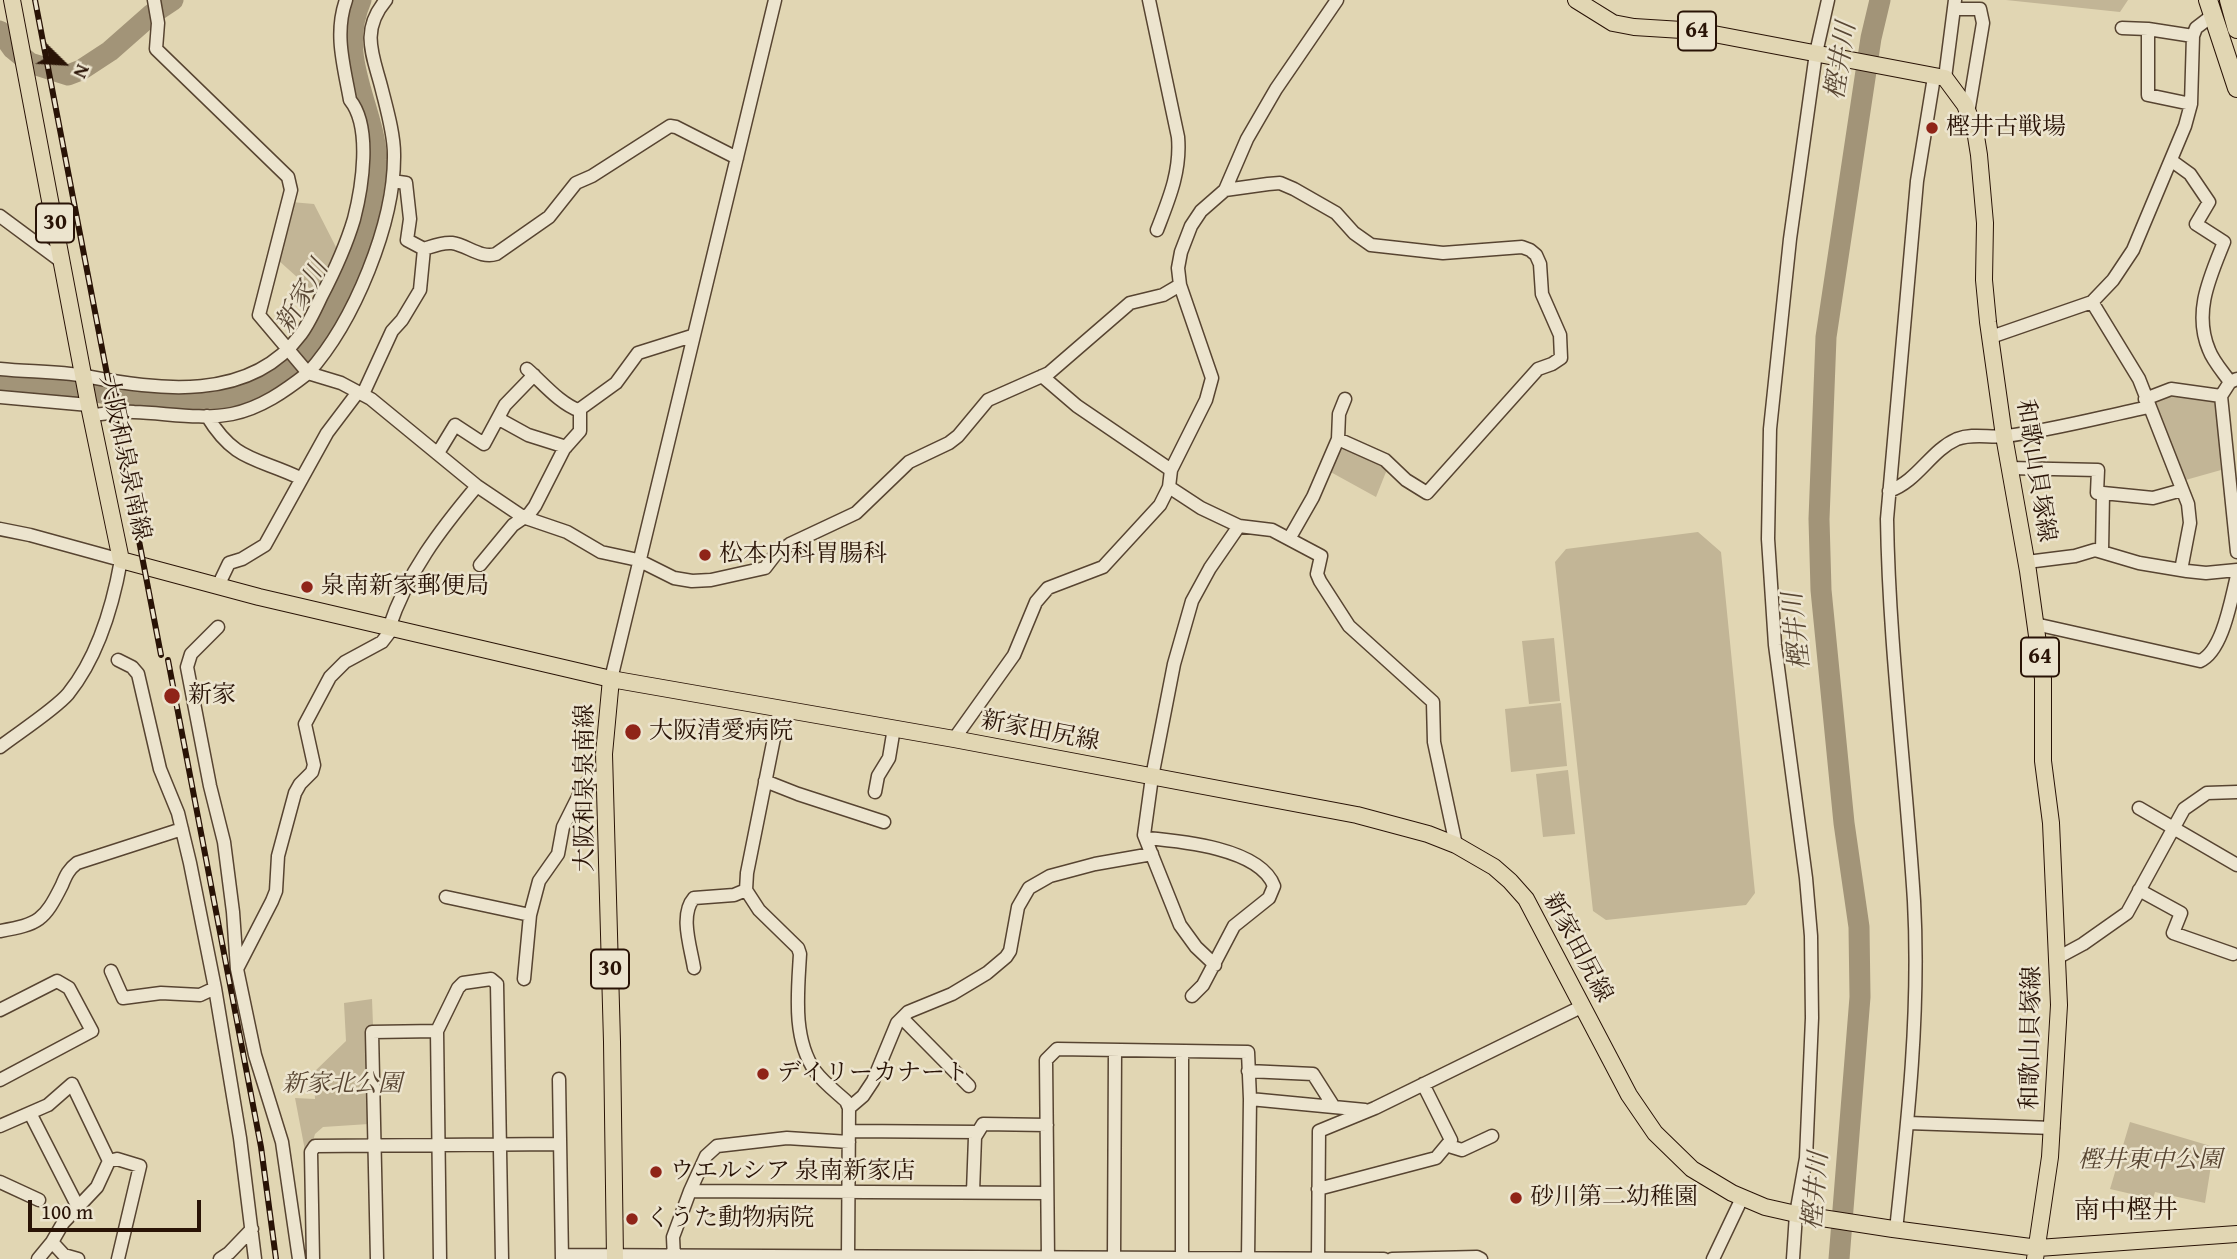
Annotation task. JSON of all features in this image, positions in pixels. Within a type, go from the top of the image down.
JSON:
[{"type":"highway","points":[[2229,0],[2237,29]]},
{"type":"highway","points":[[2211,7],[2237,88]]},
{"type":"main road","name":"大阪和泉泉南線","points":[[12,0],[89,407],[121,560],[390,628],[611,679],[605,725],[604,776],[615,1258]]},
{"type":"main road","name":"64","points":[[1576,0],[1613,23],[1698,31],[1939,78]]},
{"type":"main road","name":"和歌山貝塚線","points":[[1939,78],[1968,113],[1975,130],[1982,184],[1985,223],[1984,280],[1991,337],[2043,679],[2043,761],[2051,823],[2059,1005],[2053,1128],[2036,1253]]},
{"type":"main road","name":"新家田尻線","points":[[611,679],[894,728],[1357,815],[1428,834],[1456,845],[1494,867],[1526,899],[1629,1095],[1655,1133],[1692,1169],[1709,1181],[1765,1207],[2036,1253],[2237,1234]]},
{"type":"street","points":[[0,369],[187,388],[219,386],[259,371],[289,351],[309,322],[336,268],[359,200],[362,137],[356,107],[350,100],[339,40],[340,22],[346,0]]},
{"type":"street","points":[[0,397],[131,411],[207,416],[233,414],[280,395],[306,372],[331,343],[365,280],[381,236],[394,152],[369,37],[375,18],[386,0]]},
{"type":"street","points":[[611,679],[775,0]]},
{"type":"street","points":[[1149,0],[1180,157],[1177,177],[1157,230]]},
{"type":"street","points":[[954,739],[1014,655],[1035,602],[1048,588],[1103,566],[1160,505],[1169,487],[1171,470],[1206,400],[1212,378],[1180,285],[1178,268],[1191,226],[1201,211],[1225,190],[1247,139],[1270,99],[1336,0]]},
{"type":"street","points":[[1793,1259],[1806,1158],[1809,1110],[1811,936],[1806,878],[1775,645],[1768,539],[1770,429],[1788,253],[1828,0]]},
{"type":"street","points":[[1895,1229],[1908,1123],[1913,1040],[1914,901],[1887,561],[1889,491],[1917,181],[1955,5],[1980,9],[1983,23],[1968,113]]},
{"type":"street","points":[[155,7],[156,49],[288,177],[289,198],[259,316],[306,372],[341,383],[384,408],[477,486],[523,517],[567,533],[601,552],[638,560],[674,578],[711,580],[765,568],[775,555],[790,544],[856,513],[909,462],[949,443],[988,400],[1049,373],[1130,303],[1163,295],[1180,285]]},
{"type":"street","points":[[1991,337],[2092,302],[2113,280],[2133,250],[2185,125],[2190,104],[2193,36],[2211,7]]},
{"type":"street","points":[[2122,28],[2193,36]]},
{"type":"street","points":[[2148,29],[2148,95],[2190,104]]},
{"type":"street","points":[[399,182],[406,183],[410,219],[407,240],[424,249],[453,243],[489,256],[496,254],[549,217],[576,183],[592,176],[670,126],[737,158]]},
{"type":"street","points":[[2172,161],[2190,174],[2209,202],[2196,224],[2224,242],[2206,287],[2202,313],[2203,333],[2209,352],[2234,381],[2221,396],[2237,552]]},
{"type":"street","points":[[1225,190],[1280,183],[1336,213],[1354,233],[1371,245],[1443,253],[1522,247],[1536,255],[1540,264],[1542,294],[1560,335],[1561,358],[1538,369],[1427,493],[1406,480],[1385,460],[1338,439]]},
{"type":"street","points":[[0,216],[62,262]]},
{"type":"street","points":[[218,586],[229,562],[242,559],[265,545],[327,433],[361,393],[392,331],[420,290],[424,249]]},
{"type":"street","points":[[2092,302],[2139,379],[2188,504],[2190,523],[2181,570]]},
{"type":"street","points":[[580,411],[616,383],[638,353],[692,336]]},
{"type":"street","points":[[438,453],[455,425],[484,444],[505,405],[531,372],[564,404],[580,411]]},
{"type":"street","points":[[1042,376],[1077,406],[1171,470]]},
{"type":"street","points":[[1889,491],[1900,487],[1957,439],[2004,436],[2147,403],[2171,389],[2221,396]]},
{"type":"street","points":[[1289,539],[1313,497],[1338,439],[1339,414],[1345,399]]},
{"type":"street","points":[[480,565],[513,525],[535,506],[566,447],[580,431],[580,411]]},
{"type":"street","points":[[207,416],[222,438],[239,453],[300,478]]},
{"type":"street","points":[[499,419],[528,435],[566,447]]},
{"type":"street","points":[[2009,468],[2098,470],[2097,493],[2103,494],[2153,498],[2182,490]]},
{"type":"street","points":[[237,970],[276,891],[278,856],[295,793],[314,765],[305,724],[312,708],[330,677],[345,662],[382,642],[419,560],[477,486]]},
{"type":"street","points":[[1169,487],[1201,508],[1240,526],[1264,528],[1321,556],[1317,574],[1349,625],[1433,702],[1434,742],[1456,845]]},
{"type":"street","points":[[2102,552],[2103,494]]},
{"type":"street","points":[[1215,965],[1196,947],[1180,925],[1144,835],[1152,777],[1174,664],[1192,601],[1210,568],[1240,526]]},
{"type":"street","points":[[0,529],[121,560],[103,626],[85,669],[66,696],[0,747]]},
{"type":"street","points":[[2027,562],[2075,556],[2095,550],[2139,563],[2181,570],[2206,573],[2237,570]]},
{"type":"street","points":[[2035,624],[2200,661],[2205,659],[2222,634],[2237,576]]},
{"type":"street","points":[[218,627],[191,654],[187,667],[210,786],[224,842],[237,970],[255,1055],[282,1142],[299,1259]]},
{"type":"street","points":[[118,660],[132,667],[138,674],[159,769],[182,829],[215,988],[240,1139],[255,1259]]},
{"type":"street","points":[[780,708],[747,873],[747,890],[759,910],[798,948],[800,954],[797,1007],[807,1056],[816,1071],[849,1108],[849,1192],[853,1257]]},
{"type":"street","points":[[875,792],[878,776],[889,758],[894,728]]},
{"type":"street","points":[[524,979],[530,915],[539,881],[558,854],[563,827],[584,785],[590,779],[604,776]]},
{"type":"street","points":[[765,781],[884,822]]},
{"type":"street","points":[[2057,958],[2127,913],[2184,809],[2207,793],[2237,792]]},
{"type":"street","points":[[2139,808],[2237,865]]},
{"type":"street","points":[[0,931],[29,926],[41,918],[50,907],[69,869],[78,863],[182,829]]},
{"type":"street","points":[[1146,838],[1186,841],[1220,850],[1245,860],[1264,871],[1271,879],[1273,892],[1269,898],[1234,926],[1215,965],[1203,985],[1192,996]]},
{"type":"street","points":[[849,1108],[857,1103],[868,1088],[902,1017],[952,994],[987,973],[1006,957],[1010,951],[1018,907],[1029,888],[1050,876],[1095,864],[1152,854]]},
{"type":"street","points":[[694,968],[687,917],[689,904],[694,898],[734,895],[747,890]]},
{"type":"street","points":[[2139,890],[2181,913],[2173,933],[2233,954]]},
{"type":"street","points":[[446,897],[530,915]]},
{"type":"street","points":[[111,971],[122,998],[161,993],[200,995],[215,988]]},
{"type":"street","points":[[440,1259],[437,1031],[463,983],[491,979],[497,984],[502,1259]]},
{"type":"street","points":[[0,1010],[57,981],[69,988],[92,1031],[0,1080]]},
{"type":"street","points":[[1319,1130],[1369,1110],[1583,1006]]},
{"type":"street","points":[[902,1017],[969,1086]]},
{"type":"street","points":[[377,1259],[372,1032],[437,1031]]},
{"type":"street","points":[[1048,1258],[1046,1060],[1057,1049],[1248,1052],[1248,1259]]},
{"type":"street","points":[[1114,1258],[1115,1050]]},
{"type":"street","points":[[1182,1051],[1182,1259]]},
{"type":"street","points":[[1248,1071],[1313,1074],[1334,1107]]},
{"type":"street","points":[[559,1079],[562,1257],[1384,1259]]},
{"type":"street","points":[[0,1126],[48,1105],[72,1084],[109,1161]]},
{"type":"street","points":[[1318,1189],[1436,1157],[1449,1146],[1451,1140],[1423,1084]]},
{"type":"street","points":[[1250,1099],[1369,1110]]},
{"type":"street","points":[[1317,1105],[1318,1258]]},
{"type":"street","points":[[30,1112],[78,1207]]},
{"type":"street","points":[[1908,1123],[2053,1128]]},
{"type":"street","points":[[973,1192],[977,1132],[983,1124],[1047,1125]]},
{"type":"street","points":[[674,1258],[673,1237],[690,1191],[706,1156],[717,1146],[787,1138],[977,1132]]},
{"type":"street","points":[[1449,1146],[1462,1150],[1492,1136]]},
{"type":"street","points":[[313,1259],[311,1152],[316,1146],[560,1144]]},
{"type":"street","points":[[109,1161],[117,1159],[140,1166],[118,1259]]},
{"type":"street","points":[[38,1259],[63,1223],[97,1187],[109,1161]]},
{"type":"street","points":[[2,1185],[39,1200]]},
{"type":"street","points":[[690,1191],[1047,1193]]},
{"type":"street","points":[[1713,1259],[1741,1198]]},
{"type":"street","points":[[220,1259],[252,1229]]},
{"type":"street","points":[[52,1242],[64,1255],[78,1259]]},
{"type":"street","points":[[1392,1259],[1481,1259]]},
{"type":"green space","points":[[2006,0],[2128,0],[2120,12]]},
{"type":"green space","points":[[291,202],[314,204],[339,253],[317,295],[278,260]]},
{"type":"green space","points":[[2174,392],[2217,401],[2221,470],[2182,481],[2151,401]]},
{"type":"green space","points":[[1341,444],[1388,467],[1376,497],[1327,470]]},
{"type":"green space","points":[[1698,532],[1721,552],[1755,893],[1746,905],[1606,920],[1593,911],[1555,562],[1566,549]]},
{"type":"green space","points":[[1554,638],[1560,701],[1529,704],[1522,641]]},
{"type":"green space","points":[[1561,703],[1567,766],[1511,772],[1505,709]]},
{"type":"green space","points":[[1568,770],[1575,834],[1543,837],[1536,774]]},
{"type":"green space","name":"新家北公園","points":[[372,999],[373,1025],[369,1026],[369,1124],[323,1127],[315,1134],[307,1161],[295,1098],[315,1099],[314,1072],[346,1041],[344,1003]]},
{"type":"green space","name":"樫井東中公園","points":[[2130,1122],[2214,1147],[2205,1203],[2155,1192],[2153,1199],[2110,1189]]},
{"type":"waterway","points":[[0,31],[13,49],[30,63],[68,75],[81,70],[110,51],[152,14],[173,0]]},
{"type":"waterway","name":"新家川","points":[[0,384],[56,386],[147,400],[201,403],[228,400],[254,391],[279,376],[307,352],[328,321],[358,253],[377,170],[374,139],[358,80],[352,41],[354,21],[361,0]]},
{"type":"waterway","name":"樫井川","points":[[1839,1259],[1860,997],[1859,927],[1844,823],[1821,590],[1819,519],[1826,337],[1871,38],[1880,0]]},
{"type":"railway","points":[[35,0],[161,655]]},
{"type":"railway","points":[[168,660],[261,1147],[276,1259]]},
{"type":"place","name":"樫井古戦場","points":[[1932,128]]},
{"type":"place","name":"松本内科胃腸科","points":[[705,555]]},
{"type":"place","name":"泉南新家郵便局","points":[[307,587]]},
{"type":"place","name":"新家","points":[[172,696]]},
{"type":"place","name":"大阪清愛病院","points":[[633,732]]},
{"type":"place","name":"デイリーカナート","points":[[763,1074]]},
{"type":"place","name":"ウエルシア 泉南新家店","points":[[656,1172]]},
{"type":"place","name":"砂川第二幼稚園","points":[[1516,1198]]},
{"type":"place","name":"くうた動物病院","points":[[632,1219]]},
{"type":"district","name":"南中樫井","points":[[2126,1211]]}]
